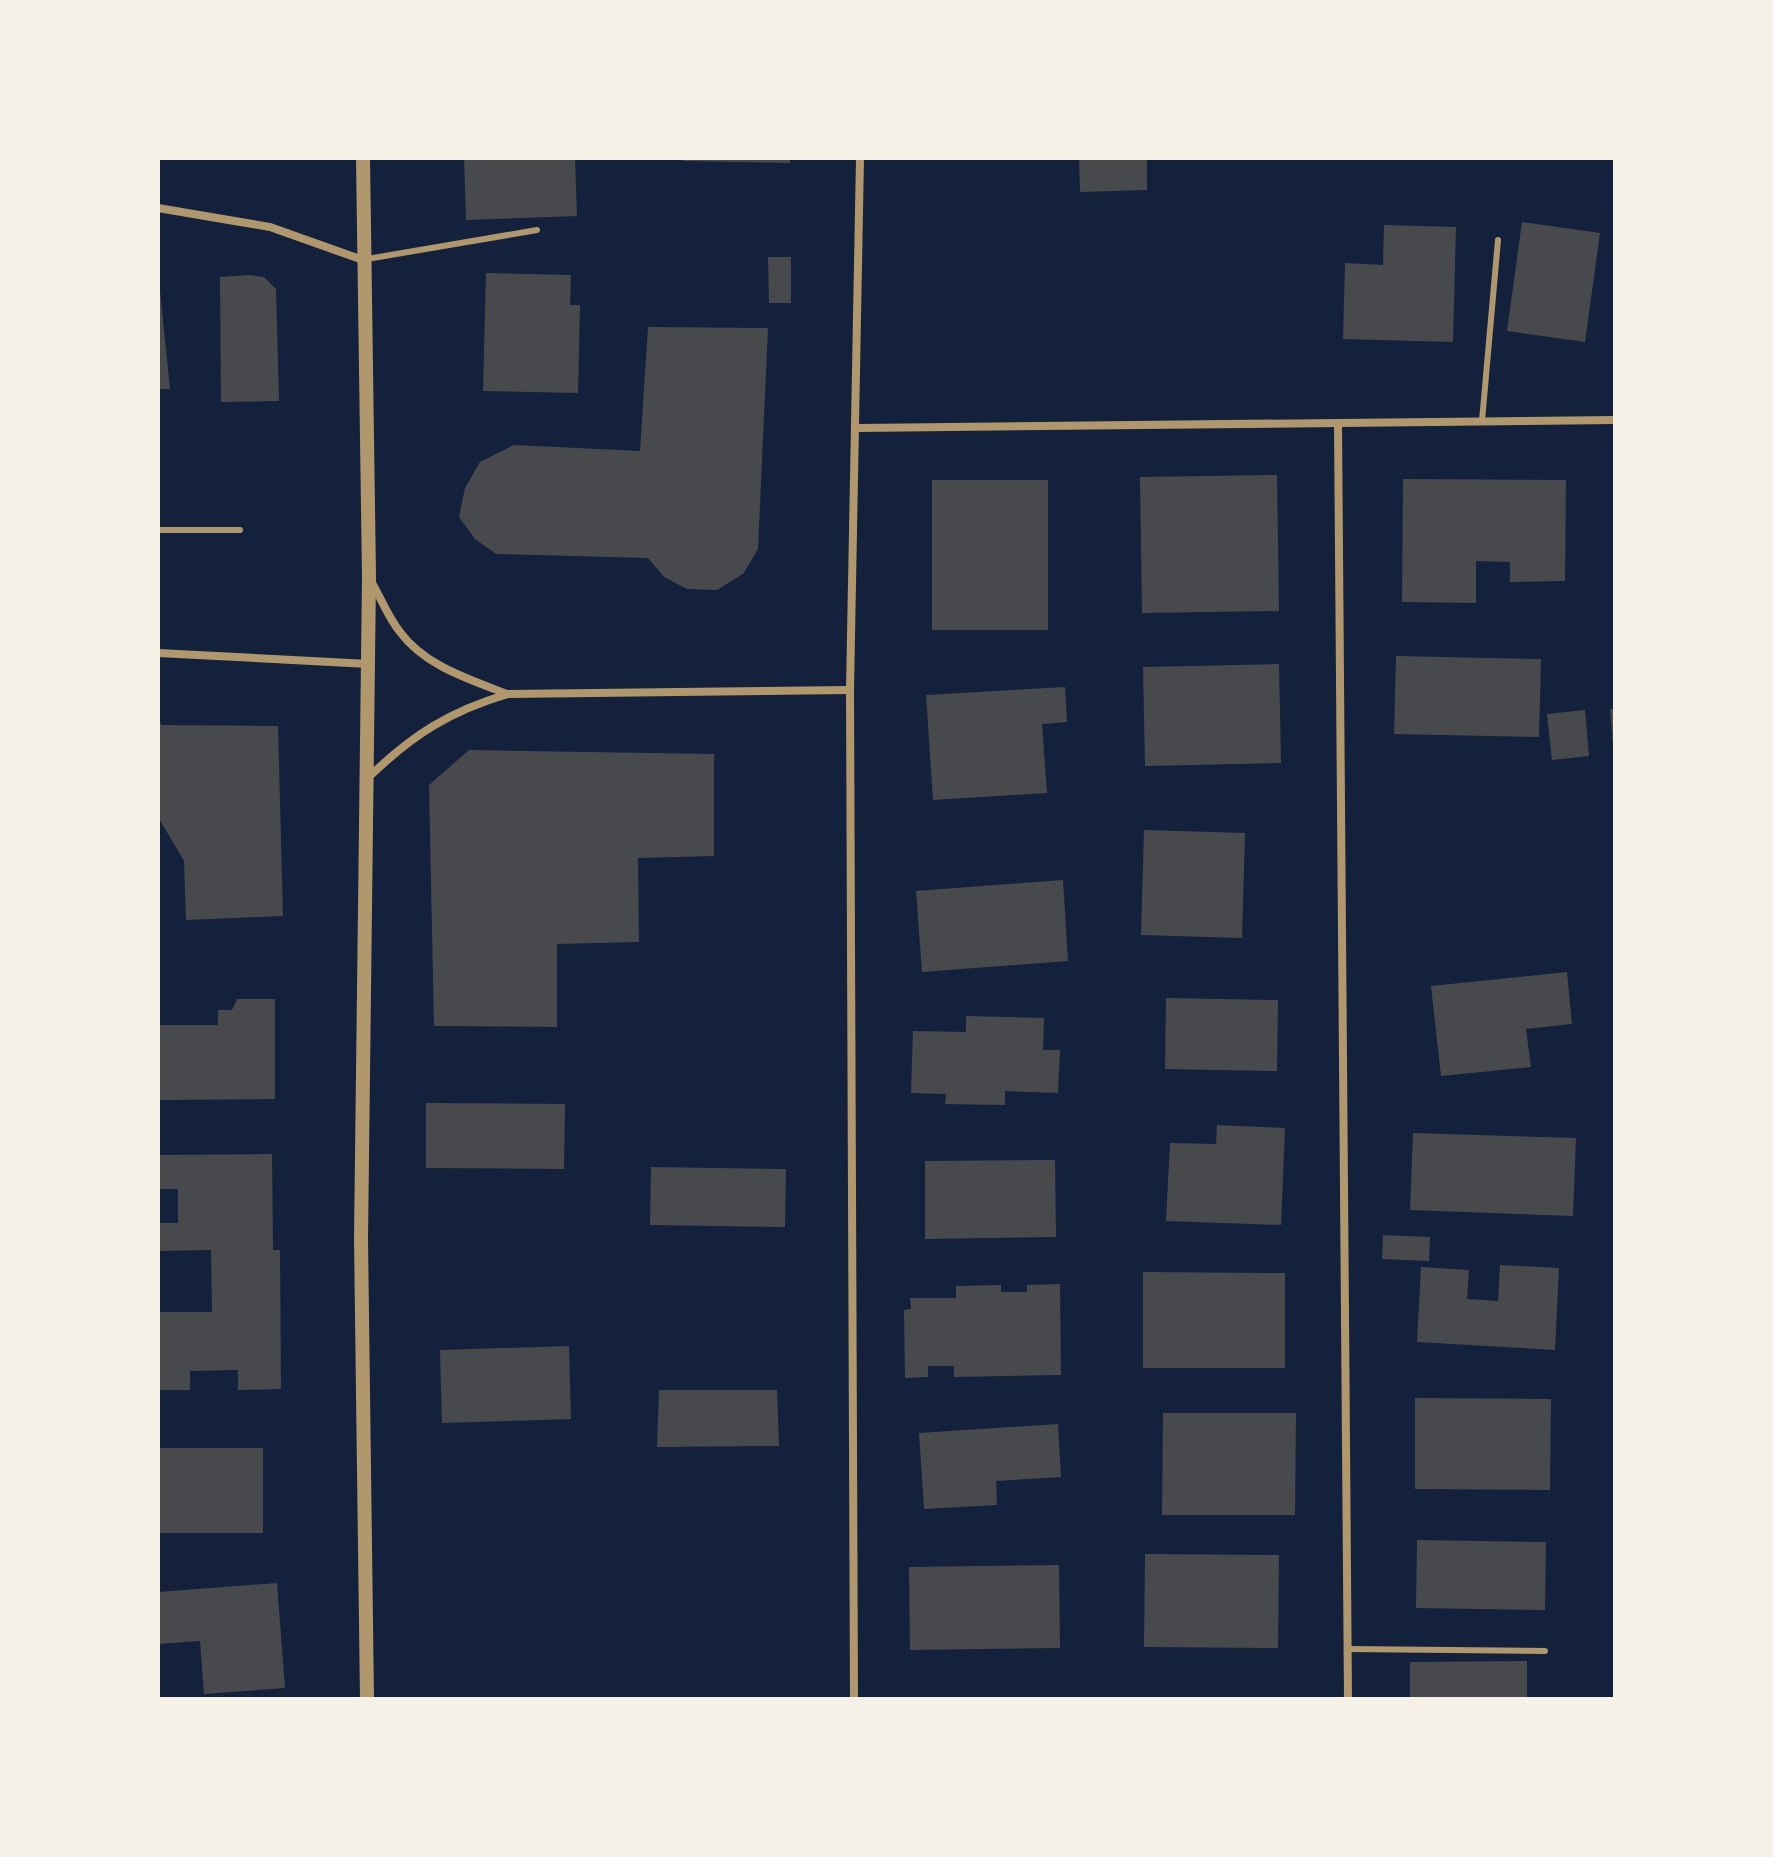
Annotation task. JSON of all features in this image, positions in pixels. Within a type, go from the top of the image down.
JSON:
[{"type":"street","points":[[363,158],[369,577],[369,777],[361,1239],[367,1699]]},
{"type":"street","points":[[854,1699],[850,690],[858,428],[860,158]]},
{"type":"street","points":[[158,208],[270,227],[363,260]]},
{"type":"street","points":[[858,428],[1615,420]]},
{"type":"street","points":[[1338,423],[1348,1699]]},
{"type":"street","points":[[369,577],[400,632],[420,652],[450,671],[508,694]]},
{"type":"street","points":[[158,653],[369,664]]},
{"type":"street","points":[[369,777],[397,750],[434,724],[464,707],[508,694],[850,690]]},
{"type":"lane","points":[[363,260],[537,230]]},
{"type":"lane","points":[[1482,421],[1498,240]]},
{"type":"lane","points":[[158,530],[240,530]]},
{"type":"lane","points":[[1347,1649],[1545,1651]]},
{"type":"building","points":[[464,158],[575,158],[577,216],[466,220]]},
{"type":"building","points":[[683,158],[790,158],[790,163],[683,161]]},
{"type":"building","points":[[1079,158],[1147,158],[1147,190],[1080,192]]},
{"type":"building","points":[[1522,222],[1600,233],[1585,342],[1507,331]]},
{"type":"building","points":[[1384,225],[1456,227],[1453,342],[1343,339],[1345,263],[1383,265]]},
{"type":"building","points":[[768,257],[791,257],[791,303],[769,303]]},
{"type":"building","points":[[486,273],[571,275],[570,305],[580,305],[578,393],[483,391]]},
{"type":"building","points":[[220,277],[264,277],[276,289],[279,401],[221,402]]},
{"type":"building","points":[[160,291],[170,389],[158,389]]},
{"type":"building","points":[[648,327],[768,328],[758,549],[743,574],[717,590],[687,589],[664,577],[648,558],[496,554],[475,539],[459,517],[465,488],[480,462],[514,445],[640,451]]},
{"type":"building","points":[[1277,475],[1279,611],[1142,613],[1140,477]]},
{"type":"building","points":[[1403,479],[1566,480],[1565,581],[1510,582],[1510,562],[1476,561],[1476,603],[1402,602]]},
{"type":"building","points":[[932,480],[1048,480],[1048,630],[932,630]]},
{"type":"building","points":[[1396,656],[1541,659],[1539,737],[1394,734]]},
{"type":"building","points":[[1279,664],[1281,763],[1145,766],[1143,667]]},
{"type":"building","points":[[1065,687],[1067,722],[1042,724],[1047,793],[933,800],[926,695]]},
{"type":"building","points":[[1610,709],[1615,709],[1615,745],[1613,745]]},
{"type":"building","points":[[1585,710],[1589,756],[1552,760],[1547,714]]},
{"type":"building","points":[[158,714],[161,725],[278,726],[283,916],[186,920],[184,861],[158,817]]},
{"type":"building","points":[[469,750],[714,754],[714,856],[638,858],[639,942],[557,944],[557,1027],[434,1026],[429,785]]},
{"type":"building","points":[[1144,830],[1245,833],[1242,938],[1141,935]]},
{"type":"building","points":[[1063,880],[1068,961],[922,972],[916,891]]},
{"type":"building","points":[[1567,972],[1572,1024],[1526,1029],[1531,1067],[1441,1076],[1431,986]]},
{"type":"building","points":[[1166,998],[1278,1000],[1277,1071],[1165,1069]]},
{"type":"building","points":[[237,999],[275,999],[275,1099],[158,1100],[158,1025],[218,1025],[218,1010],[232,1010]]},
{"type":"building","points":[[966,1016],[1044,1018],[1043,1050],[1060,1050],[1058,1093],[1005,1091],[1005,1105],[945,1104],[946,1094],[911,1093],[913,1031],[966,1032]]},
{"type":"building","points":[[426,1103],[565,1104],[564,1169],[426,1168]]},
{"type":"building","points":[[1217,1125],[1285,1128],[1281,1225],[1166,1221],[1170,1143],[1216,1144]]},
{"type":"building","points":[[1413,1133],[1576,1138],[1573,1216],[1410,1210]]},
{"type":"building","points":[[272,1154],[273,1250],[280,1250],[281,1389],[238,1390],[238,1370],[190,1371],[190,1390],[158,1390],[158,1312],[212,1312],[211,1250],[158,1251],[158,1223],[178,1223],[178,1189],[158,1189],[158,1155]]},
{"type":"building","points":[[1055,1160],[1056,1237],[925,1239],[925,1161]]},
{"type":"building","points":[[651,1167],[786,1169],[785,1227],[650,1225]]},
{"type":"building","points":[[1383,1235],[1430,1237],[1429,1261],[1382,1259]]},
{"type":"building","points":[[1500,1265],[1559,1268],[1555,1350],[1417,1342],[1421,1267],[1469,1270],[1467,1299],[1498,1301]]},
{"type":"building","points":[[1143,1272],[1285,1273],[1285,1368],[1143,1368]]},
{"type":"building","points":[[1060,1284],[1061,1375],[954,1377],[954,1366],[928,1366],[928,1377],[905,1378],[904,1310],[911,1309],[910,1298],[956,1298],[956,1286],[1001,1285],[1001,1292],[1027,1292],[1027,1285]]},
{"type":"building","points":[[569,1346],[571,1419],[442,1423],[440,1350]]},
{"type":"building","points":[[659,1390],[777,1390],[779,1446],[657,1447]]},
{"type":"building","points":[[1415,1398],[1551,1399],[1550,1490],[1415,1489]]},
{"type":"building","points":[[1163,1413],[1296,1413],[1295,1515],[1162,1515]]},
{"type":"building","points":[[1058,1424],[1061,1477],[996,1481],[997,1505],[924,1509],[919,1433]]},
{"type":"building","points":[[158,1448],[263,1448],[263,1533],[158,1533]]},
{"type":"building","points":[[1417,1540],[1546,1542],[1545,1610],[1416,1608]]},
{"type":"building","points":[[1145,1554],[1279,1555],[1278,1648],[1144,1647]]},
{"type":"building","points":[[1059,1565],[1060,1648],[910,1650],[909,1567]]},
{"type":"building","points":[[277,1583],[285,1688],[204,1694],[200,1641],[158,1644],[158,1592]]},
{"type":"building","points":[[1527,1661],[1527,1699],[1410,1699],[1410,1662]]}]
